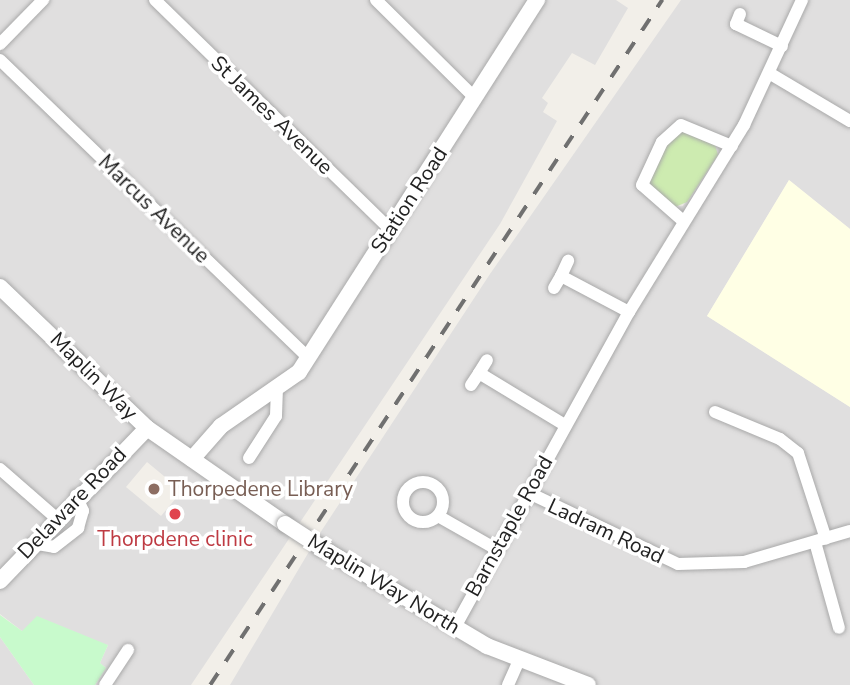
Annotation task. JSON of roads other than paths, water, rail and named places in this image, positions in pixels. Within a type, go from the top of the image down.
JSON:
[{"type":"street","points":[[0,44],[43,0]]},
{"type":"street","name":"St James Avenue","points":[[155,0],[390,229]]},
{"type":"street","points":[[376,0],[475,97]]},
{"type":"street","name":"Barnstaple Road","points":[[455,627],[527,492],[629,312],[682,220],[732,146],[803,0]]},
{"type":"street","name":"Station Road","points":[[192,459],[221,426],[277,391],[309,358],[536,2]]},
{"type":"street","points":[[736,24],[782,46]]},
{"type":"street","name":"Marcus Avenue","points":[[0,60],[309,358]]},
{"type":"street","points":[[769,73],[850,121]]},
{"type":"street","points":[[682,220],[642,185],[662,142],[681,125],[732,146]]},
{"type":"street","points":[[568,261],[557,282],[629,312]]},
{"type":"street","name":"Maplin Way","points":[[0,287],[146,428],[192,459]]},
{"type":"street","points":[[471,385],[487,360]]},
{"type":"street","points":[[479,373],[565,425]]},
{"type":"street","points":[[249,458],[276,416],[277,391]]},
{"type":"street","points":[[715,412],[798,453],[839,628]]},
{"type":"street","name":"Delaware Road","points":[[0,580],[76,495],[146,428]]},
{"type":"street","name":"Maplin Way North","points":[[192,459],[322,548],[455,627],[519,660],[588,685]]},
{"type":"street","points":[[0,469],[55,517]]},
{"type":"street","name":"Ladram Road","points":[[527,492],[678,564],[744,562],[850,531]]},
{"type":"street","points":[[32,543],[54,547],[78,528],[83,511],[76,495]]},
{"type":"street","points":[[438,516],[496,549]]},
{"type":"street","points":[[105,685],[113,663],[128,650]]},
{"type":"street","points":[[508,685],[519,660]]},
{"type":"railway","points":[[210,685],[662,0]]},
{"type":"place","name":"Thorpedene Library","points":[[154,489]]},
{"type":"place","name":"Thorpdene clinic","points":[[175,514]]}]
